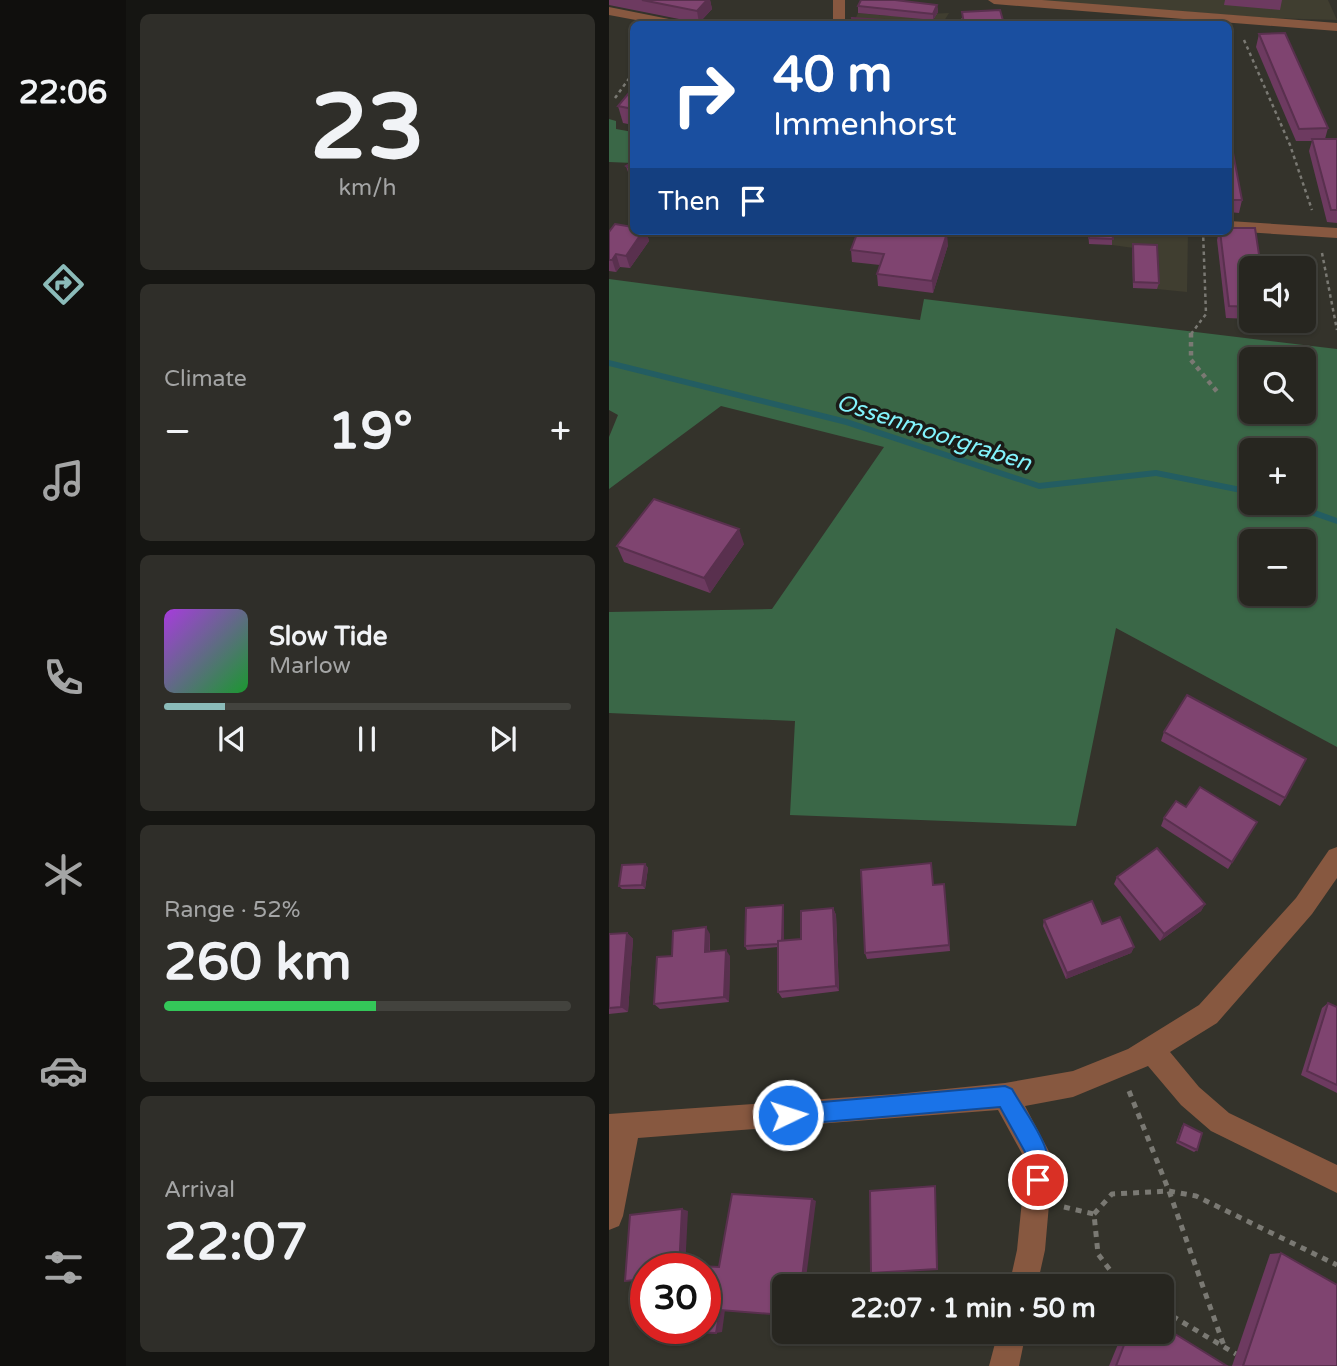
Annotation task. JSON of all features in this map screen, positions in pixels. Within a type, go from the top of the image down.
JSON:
[{"type":"street","points":[[839,0],[839,21]]},
{"type":"street","points":[[993,0],[1337,27]]},
{"type":"street","points":[[609,11],[659,21]]},
{"type":"street","points":[[1232,226],[1337,233]]},
{"type":"street","points":[[609,1216],[618,1126],[882,1108],[1005,1096],[1073,1084],[1152,1051],[1208,1014],[1304,906],[1337,858]]},
{"type":"street","points":[[1152,1051],[1190,1097],[1220,1122],[1337,1179]]},
{"type":"street","points":[[1005,1096],[1040,1159],[1031,1250],[1026,1274]]},
{"type":"street","points":[[1004,1366],[1009,1344]]},
{"type":"path","points":[[1270,22],[1244,39],[1286,139],[1301,165],[1318,233],[1337,330]]},
{"type":"path","points":[[615,99],[630,77]]},
{"type":"path","points":[[1203,235],[1206,314],[1191,334],[1191,360],[1219,394]]},
{"type":"path","points":[[1119,1066],[1169,1191],[1224,1346]]},
{"type":"path","points":[[1110,1274],[1098,1261],[1092,1236],[1094,1214],[1112,1194],[1169,1191],[1213,1202],[1337,1265]]},
{"type":"path","points":[[1036,1200],[1094,1214]]},
{"type":"path","points":[[1174,1317],[1236,1354]]},
{"type":"shaded area","points":[[1028,0],[1328,0],[1337,20],[1270,18]]},
{"type":"shaded area","points":[[858,13],[888,16],[949,13],[944,21],[854,21]]},
{"type":"shaded area","points":[[1111,235],[1188,235],[1187,292],[1157,289],[1156,251],[1112,245]]},
{"type":"green space","points":[[609,119],[616,121],[616,129],[630,131],[630,163],[609,162]]},
{"type":"green space","points":[[609,279],[920,320],[924,299],[1337,349],[1337,747],[1116,628],[1076,826],[790,815],[795,721],[609,713],[609,612],[772,609],[884,447],[721,406],[609,489],[609,437],[618,415],[609,410]]},
{"type":"building","points":[[642,0],[707,0],[697,11]]},
{"type":"building","points":[[861,0],[895,0],[937,5],[933,14],[858,6]]},
{"type":"building","points":[[1000,10],[1003,21],[964,21],[962,12]]},
{"type":"building","points":[[852,18],[900,21],[852,21]]},
{"type":"building","points":[[1285,33],[1328,128],[1299,129],[1259,34]]},
{"type":"building","points":[[630,92],[630,108],[618,106]]},
{"type":"building","points":[[1312,139],[1337,139],[1337,210],[1331,210]]},
{"type":"building","points":[[1232,148],[1242,200],[1232,200]]},
{"type":"building","points":[[615,224],[630,226],[630,235],[640,235],[626,256],[616,254],[609,260],[609,232]]},
{"type":"building","points":[[1232,228],[1255,228],[1259,256],[1239,256],[1239,306],[1229,306],[1220,235],[1232,235]]},
{"type":"building","points":[[857,235],[946,235],[932,281],[877,274],[884,254],[851,250]]},
{"type":"building","points":[[1089,235],[1112,235],[1113,239],[1089,238]]},
{"type":"building","points":[[1133,244],[1157,245],[1159,283],[1134,282]]},
{"type":"building","points":[[654,499],[739,529],[704,578],[617,546]]},
{"type":"building","points":[[1187,695],[1306,759],[1285,798],[1164,732]]},
{"type":"building","points":[[1200,787],[1257,822],[1232,862],[1164,818],[1176,801],[1186,807]]},
{"type":"building","points":[[1157,848],[1205,904],[1164,934],[1117,877]]},
{"type":"building","points":[[931,863],[933,885],[944,884],[949,945],[865,953],[861,870]]},
{"type":"building","points":[[645,864],[642,885],[619,886],[622,865]]},
{"type":"building","points":[[1092,901],[1102,924],[1120,917],[1134,947],[1067,973],[1044,920]]},
{"type":"building","points":[[783,905],[782,941],[778,941],[778,944],[745,946],[746,908]]},
{"type":"building","points":[[833,908],[836,986],[778,992],[778,941],[801,939],[801,911]]},
{"type":"building","points":[[706,927],[705,952],[726,950],[724,997],[654,1004],[657,957],[672,956],[673,931]]},
{"type":"building","points":[[627,933],[621,1007],[609,1008],[609,934]]},
{"type":"building","points":[[1328,1003],[1337,1007],[1337,1085],[1307,1071]]},
{"type":"building","points":[[1184,1124],[1202,1133],[1197,1150],[1178,1141]]},
{"type":"building","points":[[935,1186],[937,1269],[871,1273],[870,1191]]},
{"type":"building","points":[[732,1194],[812,1199],[803,1274],[772,1274],[772,1314],[721,1310],[721,1256]]},
{"type":"building","points":[[682,1209],[680,1253],[630,1253],[630,1281],[625,1281],[630,1215]]},
{"type":"building","points":[[1281,1253],[1337,1285],[1337,1366],[1243,1366]]},
{"type":"building","points":[[1174,1333],[1227,1366],[1116,1366],[1124,1344],[1174,1344]]},
{"type":"waterway","name":"Ossenmoorgraben","points":[[609,363],[847,422],[1039,486],[1156,473],[1239,490]]},
{"type":"waterway","name":"Ossenmoorgraben","points":[[1316,514],[1337,521]]},
{"type":"route","points":[[788,1115],[1005,1096],[1040,1159],[1038,1180]]}]
